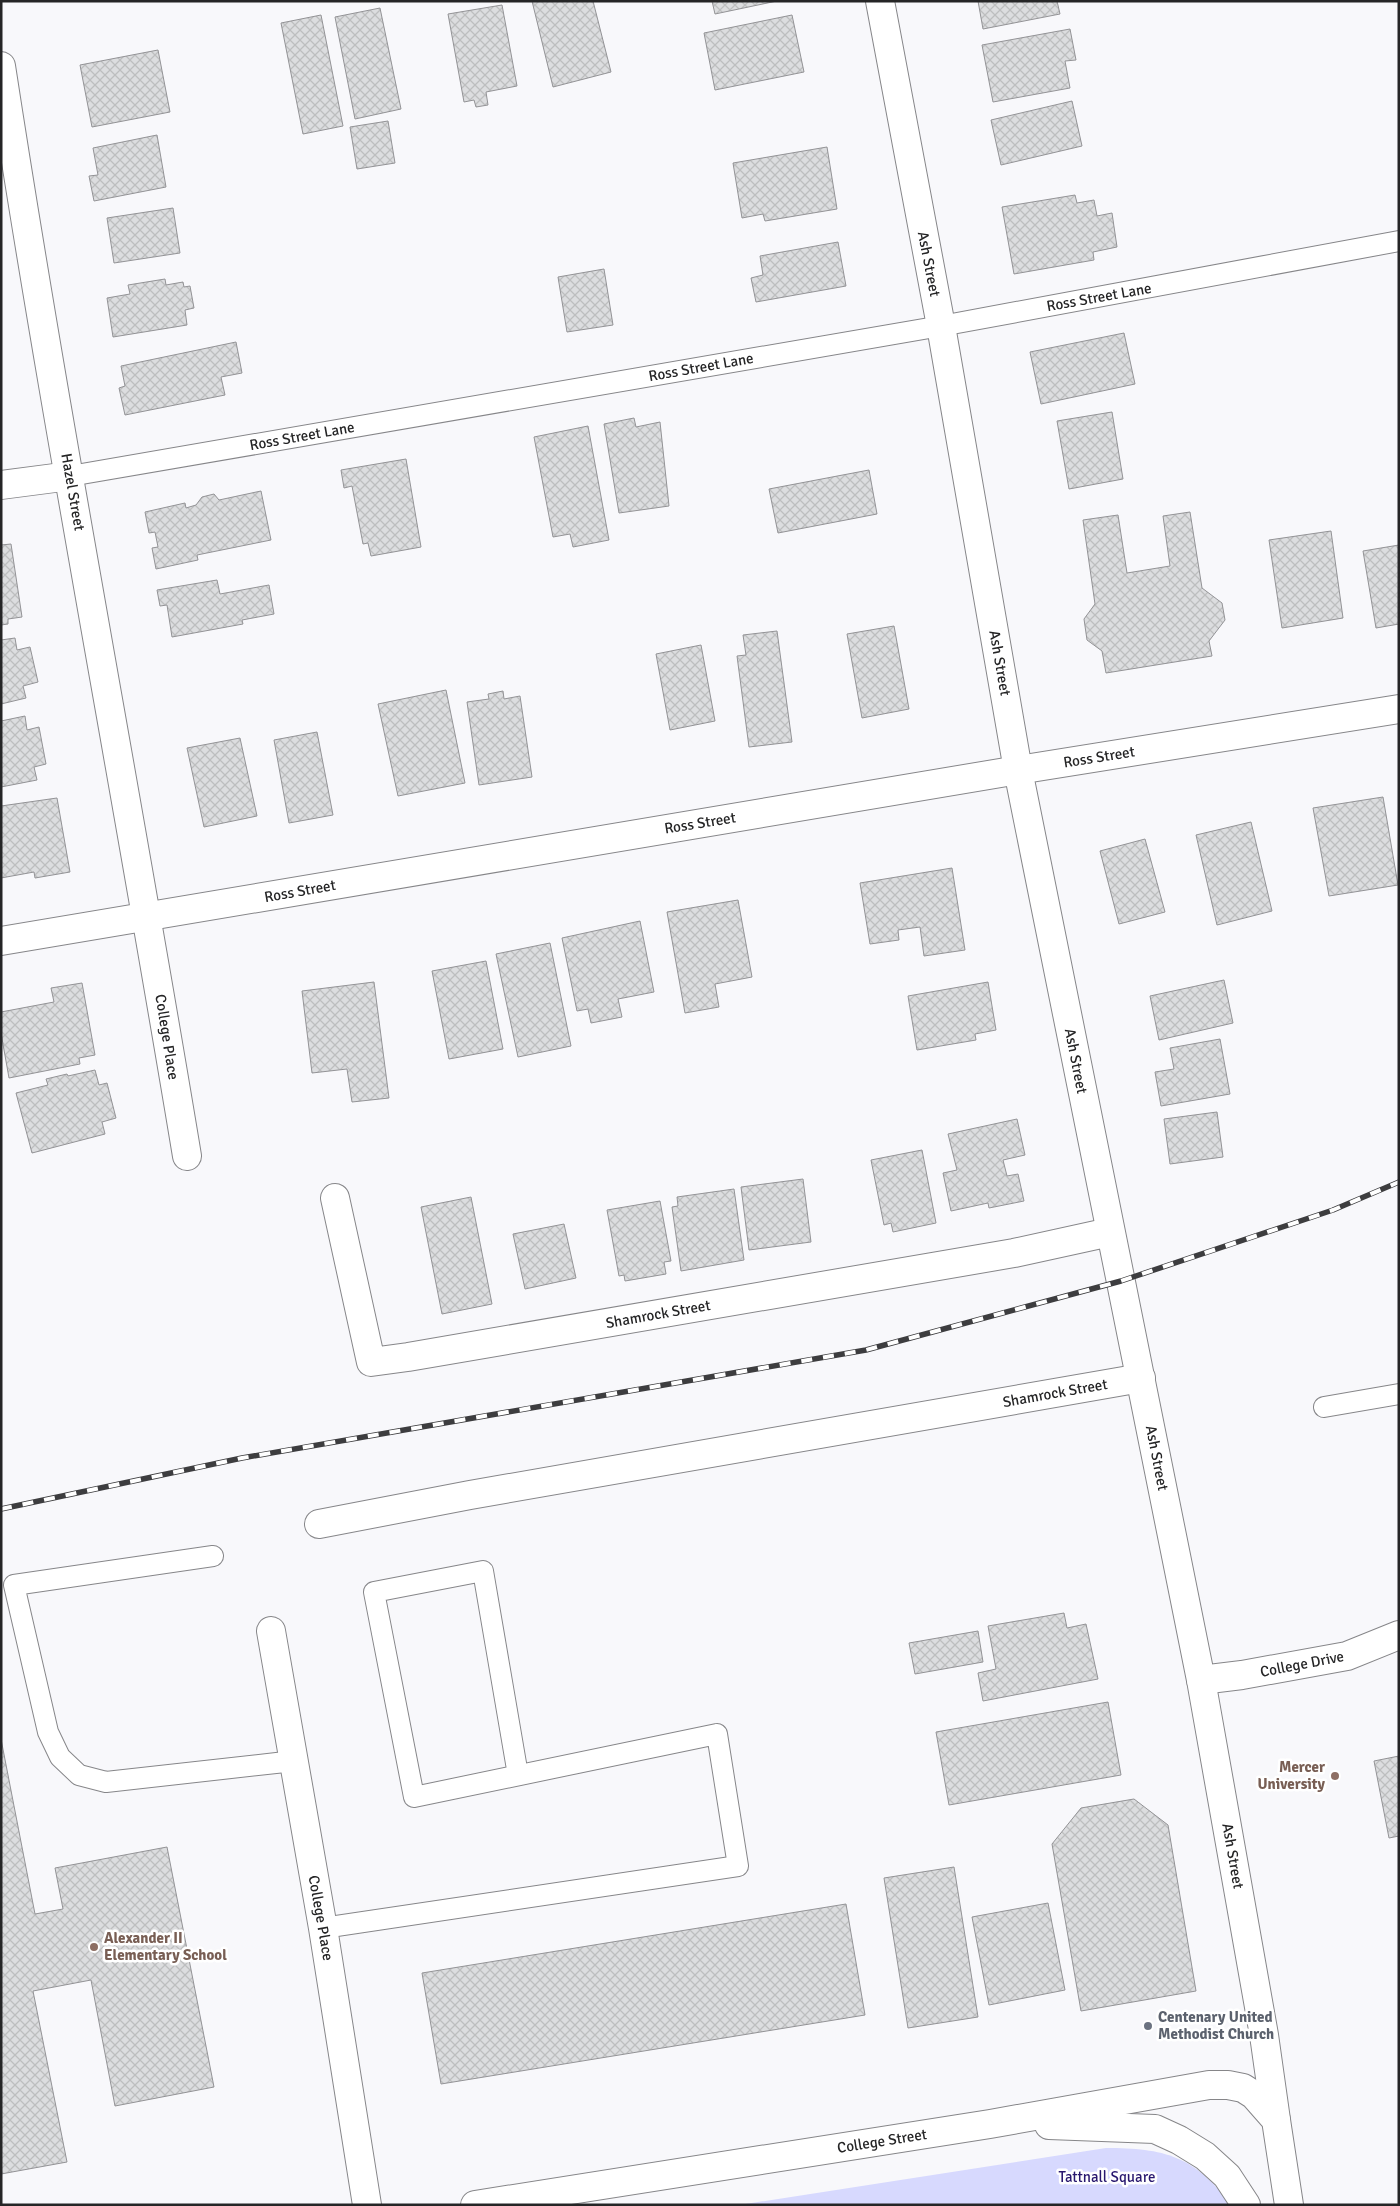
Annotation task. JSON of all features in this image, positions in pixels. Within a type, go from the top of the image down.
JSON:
[{"type":"street","name":"Ash Street","points":[[880,1],[941,326],[1018,770],[1201,1680],[1264,2035],[1289,2205]]},
{"type":"street","name":"Hazel Street","points":[[1,66],[20,192],[148,917]]},
{"type":"street","name":"Ross Street Lane","points":[[1,485],[70,476]]},
{"type":"street","name":"Ross Street","points":[[1,941],[1018,770],[1399,709]]},
{"type":"street","name":"College Place","points":[[148,917],[187,1156]]},
{"type":"street","name":"Shamrock Street","points":[[335,1198],[371,1362],[1014,1253],[1110,1232]]},
{"type":"street","name":"Shamrock Street","points":[[319,1524],[470,1495],[1140,1378]]},
{"type":"street","name":"College Place","points":[[271,1631],[323,1928],[367,2205]]},
{"type":"street","name":"College Drive","points":[[1201,1680],[1242,1675],[1347,1656],[1399,1634]]},
{"type":"street","name":"College Street","points":[[475,2205],[990,2124],[1210,2085],[1228,2085],[1242,2088],[1254,2094],[1276,2120]]},
{"type":"street","points":[[990,2124],[1156,2129],[1205,2156],[1227,2176],[1246,2205]]},
{"type":"lane","name":"Ross Street Lane","points":[[70,476],[941,326],[1399,241]]},
{"type":"lane","points":[[1324,1407],[1399,1394]]},
{"type":"lane","points":[[213,1556],[8,1585],[48,1732],[60,1757],[79,1775],[106,1782],[294,1761]]},
{"type":"lane","points":[[323,1928],[738,1866],[717,1734],[518,1775],[414,1796],[374,1592],[483,1572],[518,1775]]},
{"type":"green space","name":"Tattnall Square","points":[[1106,2148],[1145,2150],[1177,2158],[1191,2165],[1204,2175],[1218,2188],[1231,2205],[739,2205]]},
{"type":"building","points":[[532,1],[593,1],[611,72],[553,87]]},
{"type":"building","points":[[712,1],[777,1],[715,14]]},
{"type":"building","points":[[978,1],[1057,1],[1060,14],[983,29]]},
{"type":"building","points":[[502,5],[517,86],[486,92],[488,105],[476,107],[474,100],[464,102],[448,14]]},
{"type":"building","points":[[380,8],[401,109],[355,119],[335,17]]},
{"type":"building","points":[[321,15],[343,126],[303,134],[281,23]]},
{"type":"building","points":[[792,15],[804,72],[715,90],[704,33]]},
{"type":"building","points":[[1070,29],[1076,60],[1065,61],[1070,88],[993,102],[982,45]]},
{"type":"building","points":[[158,50],[170,112],[92,127],[80,65]]},
{"type":"building","points":[[1072,101],[1082,146],[1001,165],[991,120]]},
{"type":"building","points":[[388,121],[395,163],[357,169],[350,127]]},
{"type":"building","points":[[157,135],[166,187],[94,201],[89,176],[98,175],[93,148]]},
{"type":"building","points":[[827,147],[837,209],[765,221],[763,214],[742,218],[733,163]]},
{"type":"building","points":[[1075,195],[1077,203],[1094,200],[1097,216],[1112,213],[1117,247],[1093,252],[1094,260],[1014,274],[1002,207]]},
{"type":"building","points":[[173,208],[180,253],[114,263],[107,218]]},
{"type":"building","points":[[838,242],[846,286],[756,302],[751,278],[763,275],[760,256]]},
{"type":"building","points":[[604,269],[613,325],[567,332],[558,277]]},
{"type":"building","points":[[165,279],[166,285],[183,282],[184,287],[190,286],[194,308],[185,310],[187,325],[113,337],[107,298],[130,294],[128,285]]},
{"type":"building","points":[[1124,333],[1135,384],[1041,404],[1030,352]]},
{"type":"building","points":[[236,342],[242,373],[221,377],[225,395],[125,415],[119,388],[125,386],[121,366]]},
{"type":"building","points":[[1112,412],[1123,479],[1069,489],[1057,421]]},
{"type":"building","points":[[634,418],[636,427],[660,422],[669,506],[619,513],[604,424]]},
{"type":"building","points":[[588,426],[609,540],[573,547],[570,534],[553,537],[534,437]]},
{"type":"building","points":[[406,459],[421,547],[371,556],[368,543],[363,544],[352,486],[344,488],[341,470]]},
{"type":"building","points":[[869,470],[877,514],[778,533],[769,489]]},
{"type":"building","points":[[261,491],[271,540],[197,555],[198,560],[156,569],[152,548],[158,547],[155,532],[149,533],[145,512],[185,503],[186,508],[196,505],[202,497],[214,494],[219,500]]},
{"type":"building","points":[[1190,512],[1202,588],[1222,603],[1225,620],[1209,641],[1212,656],[1106,673],[1102,651],[1087,640],[1084,619],[1095,604],[1083,520],[1118,515],[1127,573],[1170,566],[1163,516]]},
{"type":"building","points":[[1331,531],[1343,618],[1282,628],[1269,540]]},
{"type":"building","points":[[11,544],[22,617],[8,619],[8,624],[1,625],[1,545]]},
{"type":"building","points":[[1399,545],[1399,624],[1376,628],[1363,551]]},
{"type":"building","points":[[217,580],[220,594],[269,585],[274,614],[242,620],[243,624],[172,637],[167,605],[160,606],[157,590]]},
{"type":"building","points":[[894,626],[909,709],[862,718],[847,634]]},
{"type":"building","points":[[777,631],[792,742],[749,747],[737,656],[746,655],[743,635]]},
{"type":"building","points":[[15,638],[17,650],[30,647],[38,682],[23,686],[26,698],[1,704],[1,640]]},
{"type":"building","points":[[701,645],[715,721],[670,730],[656,654]]},
{"type":"building","points":[[446,690],[465,783],[398,796],[378,704]]},
{"type":"building","points":[[503,691],[504,699],[520,696],[532,777],[479,785],[467,702],[489,699],[488,694]]},
{"type":"building","points":[[25,716],[27,730],[39,727],[46,764],[34,767],[37,780],[1,787],[1,721]]},
{"type":"building","points":[[317,732],[333,815],[289,823],[274,740]]},
{"type":"building","points":[[240,738],[257,816],[204,827],[187,748]]},
{"type":"building","points":[[1383,797],[1398,885],[1329,896],[1313,808]]},
{"type":"building","points":[[57,798],[70,872],[35,878],[34,872],[1,878],[1,806]]},
{"type":"building","points":[[1251,822],[1272,911],[1217,925],[1196,835]]},
{"type":"building","points":[[1145,839],[1165,912],[1119,924],[1100,851]]},
{"type":"building","points":[[952,868],[965,950],[924,956],[920,927],[898,930],[899,940],[870,944],[860,883]]},
{"type":"building","points":[[738,900],[752,977],[715,984],[719,1007],[685,1013],[667,912]]},
{"type":"building","points":[[640,921],[654,992],[618,999],[622,1017],[591,1023],[588,1009],[577,1011],[562,938]]},
{"type":"building","points":[[550,943],[571,1046],[518,1057],[496,954]]},
{"type":"building","points":[[486,961],[503,1049],[449,1059],[432,971]]},
{"type":"building","points":[[1224,980],[1233,1023],[1159,1040],[1150,996]]},
{"type":"building","points":[[374,982],[389,1098],[352,1102],[347,1069],[312,1073],[302,991]]},
{"type":"building","points":[[988,982],[996,1030],[975,1034],[976,1040],[917,1050],[908,996]]},
{"type":"building","points":[[82,983],[95,1055],[79,1058],[80,1064],[9,1078],[1,1033],[1,1012],[54,1002],[51,988]]},
{"type":"building","points":[[1220,1039],[1230,1094],[1161,1106],[1155,1072],[1174,1069],[1170,1048]]},
{"type":"building","points":[[95,1070],[99,1085],[107,1083],[116,1118],[102,1122],[105,1134],[32,1153],[16,1093],[48,1085],[46,1079]]},
{"type":"building","points":[[1217,1112],[1223,1157],[1170,1164],[1164,1119]]},
{"type":"building","points":[[1017,1119],[1025,1155],[1003,1160],[1007,1176],[1018,1174],[1024,1201],[989,1208],[988,1203],[951,1211],[943,1173],[957,1170],[948,1134]]},
{"type":"building","points":[[922,1150],[936,1223],[893,1232],[891,1223],[884,1225],[871,1160]]},
{"type":"building","points":[[803,1179],[811,1242],[749,1250],[741,1187]]},
{"type":"building","points":[[734,1189],[744,1260],[681,1271],[672,1207],[678,1206],[677,1197]]},
{"type":"building","points":[[471,1197],[492,1304],[442,1314],[421,1207]]},
{"type":"building","points":[[660,1201],[671,1261],[664,1262],[666,1274],[625,1281],[624,1275],[619,1276],[607,1210]]},
{"type":"building","points":[[564,1224],[576,1278],[525,1289],[513,1234]]},
{"type":"building","points":[[1064,1613],[1067,1628],[1086,1624],[1098,1679],[983,1701],[978,1673],[996,1669],[988,1626]]},
{"type":"building","points":[[978,1631],[983,1662],[915,1674],[909,1643]]},
{"type":"building","points":[[1108,1702],[1121,1775],[949,1805],[936,1732]]},
{"type":"building","name":"Alexander II Elementary School","points":[[1,1739],[35,1914],[63,1909],[55,1868],[167,1847],[214,2087],[115,2106],[91,1980],[33,1991],[67,2162],[1,2174]]},
{"type":"building","points":[[1399,1756],[1399,1836],[1389,1838],[1374,1761]]},
{"type":"building","points":[[1134,1799],[1168,1825],[1196,1991],[1081,2011],[1052,1844],[1081,1808]]},
{"type":"building","points":[[954,1867],[978,2017],[908,2028],[884,1878]]},
{"type":"building","points":[[1048,1903],[1065,1990],[989,2005],[972,1917]]},
{"type":"building","points":[[846,1904],[865,2015],[441,2084],[422,1973]]},
{"type":"railway","points":[[1,1509],[242,1458],[866,1350],[1121,1281],[1333,1210],[1399,1182]]},
{"type":"place","name":"Mercer University","points":[[1335,1776]]},
{"type":"place","name":"Alexander II Elementary School","points":[[94,1947]]},
{"type":"place","name":"Centenary United Methodist Church","points":[[1148,2026]]}]
